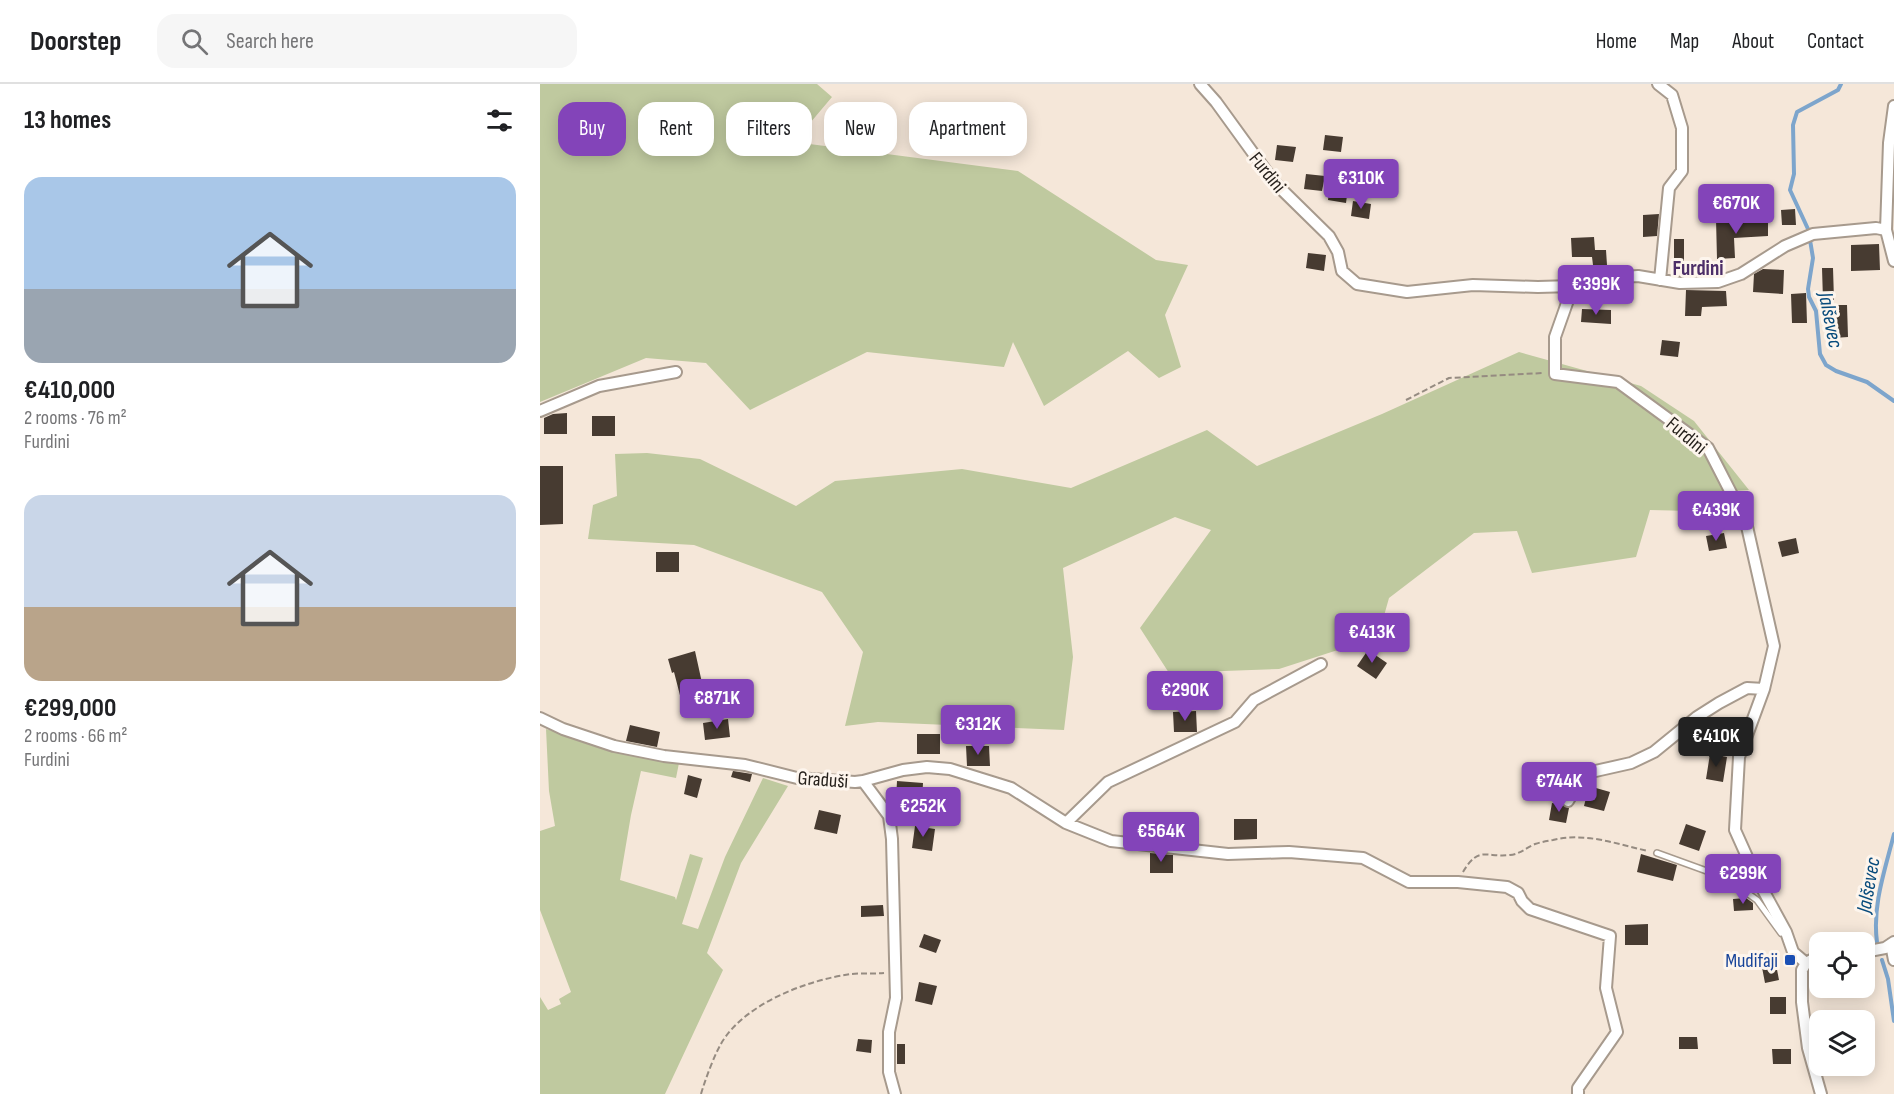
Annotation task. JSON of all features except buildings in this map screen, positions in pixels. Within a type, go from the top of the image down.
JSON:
[{"type":"street","name":"Furdini","points":[[1200,84],[1274,182],[1329,236],[1338,252],[1342,271],[1357,284],[1407,292],[1473,285],[1573,286],[1618,277],[1638,276],[1680,283],[1718,282],[1741,274],[1785,246],[1813,234],[1875,228],[1886,230]]},
{"type":"street","points":[[1658,84],[1672,95],[1682,128],[1682,171],[1669,188],[1660,280]]},
{"type":"street","points":[[1894,106],[1889,143],[1886,230],[1894,261]]},
{"type":"street","points":[[1555,374],[1555,337],[1573,286]]},
{"type":"street","points":[[540,411],[599,386],[676,372]]},
{"type":"street","name":"Furdini","points":[[1555,374],[1618,382],[1708,448],[1746,522],[1774,646],[1764,689],[1739,757],[1735,830],[1757,879],[1786,932],[1793,952],[1806,963]]},
{"type":"street","points":[[1066,823],[1108,782],[1235,722],[1254,700],[1322,664]]},
{"type":"street","points":[[1568,801],[1579,782],[1591,772],[1631,763],[1647,756],[1719,703],[1747,688],[1764,689]]},
{"type":"street","name":"Graduši","points":[[540,718],[563,729],[614,746],[664,756],[745,765],[797,778],[863,781],[889,816],[892,838],[896,998],[889,1032],[889,1072],[895,1094]]},
{"type":"street","points":[[863,781],[903,770],[927,767],[950,769],[1011,788],[1066,823],[1111,841],[1228,854],[1289,852],[1363,858],[1409,882],[1458,882],[1507,887],[1518,894],[1530,909],[1610,936],[1606,988],[1617,1032],[1578,1088],[1578,1094]]},
{"type":"street","points":[[1875,950],[1890,945],[1894,960]]},
{"type":"street","points":[[1809,961],[1802,970],[1802,1002],[1808,1048],[1821,1094]]},
{"type":"lane","points":[[1656,853],[1726,878],[1757,900],[1781,933],[1786,932]]},
{"type":"path","points":[[1406,400],[1449,378],[1524,373],[1555,374]]},
{"type":"path","points":[[1468,863],[1479,854],[1512,855],[1523,852],[1534,845],[1579,836],[1593,837],[1656,853]]},
{"type":"path","points":[[701,1094],[723,1040],[741,1019],[769,1000],[807,984],[852,974],[895,973]]},
{"type":"green space","points":[[540,84],[817,84],[832,97],[828,102],[824,102],[824,106],[812,121],[812,102],[726,102],[726,156],[812,156],[812,144],[824,146],[824,156],[897,155],[1018,171],[1156,260],[1188,265],[1165,315],[1181,367],[1159,378],[1128,351],[1044,406],[1013,342],[1004,367],[867,352],[750,410],[706,363],[646,358],[540,402]]},
{"type":"green space","points":[[1519,352],[1641,386],[1694,421],[1749,490],[1699,493],[1692,511],[1650,510],[1636,557],[1532,573],[1517,531],[1474,533],[1389,598],[1378,637],[1279,669],[1169,673],[1140,628],[1211,530],[1175,517],[1063,568],[1073,657],[1064,730],[878,722],[845,726],[863,652],[822,592],[694,545],[588,539],[593,505],[617,496],[615,454],[647,453],[700,459],[796,506],[835,481],[962,469],[1071,488],[1207,430],[1257,466],[1382,414]]},
{"type":"green space","points":[[546,729],[644,758],[679,763],[676,778],[641,771],[620,880],[675,897],[676,900],[690,854],[703,858],[682,924],[698,929],[725,857],[763,778],[788,786],[741,863],[707,953],[723,970],[665,1094],[540,1094],[540,997],[548,1010],[561,1004],[559,999],[571,992],[540,910],[540,831],[555,826],[549,791]]},
{"type":"waterway","name":"Jalševec","points":[[1808,229],[1790,190],[1794,174],[1793,125],[1797,112],[1838,90],[1841,84]]},
{"type":"waterway","name":"Jalševec","points":[[1810,240],[1813,258],[1808,289],[1816,311],[1820,354],[1826,365],[1867,382],[1894,401]]},
{"type":"waterway","name":"Jalševec","points":[[1877,942],[1878,902],[1894,834]]},
{"type":"waterway","name":"Jalševec","points":[[1882,960],[1888,979],[1894,1021]]},
{"type":"place","name":"Mudifaji","points":[[1790,960]]},
{"type":"district","name":"Furdini","points":[[1698,268]]}]
